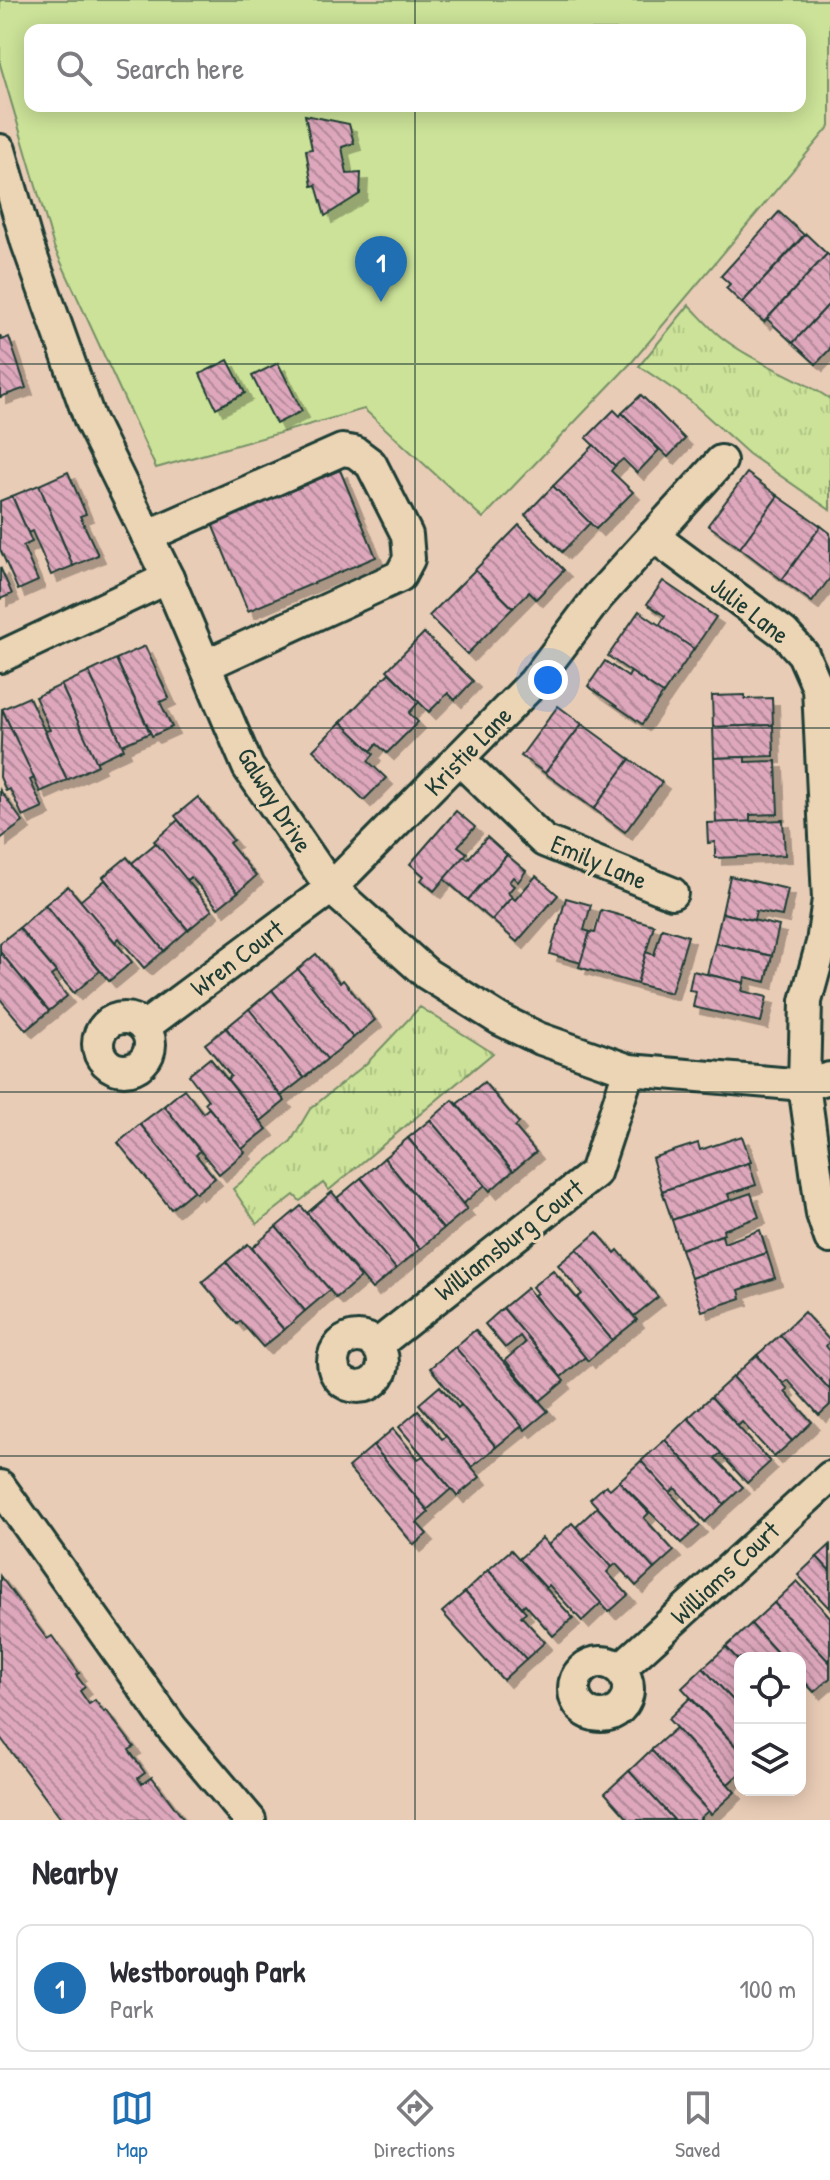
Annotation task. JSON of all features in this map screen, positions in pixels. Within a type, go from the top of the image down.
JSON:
[{"type":"street","name":"Galway Drive","points":[[0,150],[14,248],[90,420],[168,578],[248,767],[331,888],[427,974],[538,1038],[629,1070],[817,1081]]},
{"type":"street","points":[[147,536],[342,450],[355,452],[371,464],[407,535],[409,559],[400,576],[206,665]]},
{"type":"street","name":"Kristie Lane","points":[[331,888],[533,683],[598,597],[721,461]]},
{"type":"street","name":"Julie Lane","points":[[653,536],[784,633],[803,654],[818,688],[828,899],[822,943],[806,1001],[817,1081],[822,1214],[830,1238]]},
{"type":"street","points":[[0,657],[168,578]]},
{"type":"street","name":"Emily Lane","points":[[460,760],[544,841],[672,893]]},
{"type":"street","name":"Wren Court","points":[[144,1027],[331,888]]},
{"type":"street","name":"Williamsburg Court","points":[[377,1345],[595,1173],[629,1070]]},
{"type":"street","name":"Williams Court","points":[[620,1669],[830,1477]]},
{"type":"street","points":[[0,1486],[172,1728],[250,1820]]},
{"type":"green space","points":[[0,0],[830,0],[830,126],[632,362],[483,518],[364,409],[156,468],[54,247],[0,64]]},
{"type":"green space","points":[[689,305],[733,345],[830,399],[830,510],[749,454],[689,400],[639,366]]},
{"type":"green space","points":[[420,1007],[493,1053],[329,1190],[323,1183],[300,1201],[294,1195],[257,1224],[233,1189],[291,1141],[310,1109],[367,1063]]},
{"type":"building","points":[[305,115],[349,124],[354,143],[342,147],[347,174],[361,173],[360,194],[325,216],[316,185],[312,186],[306,150],[312,149]]},
{"type":"building","points":[[779,212],[804,235],[742,303],[726,288],[730,284],[721,276]]},
{"type":"building","points":[[806,234],[827,254],[764,322],[742,303]]},
{"type":"building","points":[[827,254],[830,256],[830,303],[793,343],[767,319]]},
{"type":"building","points":[[830,303],[830,349],[816,364],[793,343]]},
{"type":"building","points":[[0,335],[2,340],[9,337],[26,388],[0,397]]},
{"type":"building","points":[[228,360],[245,393],[216,408],[200,374]]},
{"type":"building","points":[[278,363],[302,411],[276,424],[252,376]]},
{"type":"building","points":[[641,395],[685,439],[668,457],[622,413]]},
{"type":"building","points":[[614,410],[620,416],[622,413],[659,450],[637,473],[623,459],[615,466],[586,438]]},
{"type":"building","points":[[594,445],[615,466],[611,471],[633,492],[596,529],[553,486]]},
{"type":"building","points":[[340,470],[376,557],[248,611],[212,524]]},
{"type":"building","points":[[68,472],[86,514],[80,516],[98,555],[73,566],[39,485]]},
{"type":"building","points":[[747,473],[778,496],[740,548],[708,525]]},
{"type":"building","points":[[39,485],[73,566],[51,575],[32,531],[28,533],[12,496]]},
{"type":"building","points":[[553,486],[590,523],[562,552],[525,515]]},
{"type":"building","points":[[12,496],[32,542],[23,546],[38,581],[18,590],[0,549],[0,501]]},
{"type":"building","points":[[778,496],[821,526],[782,580],[740,548]]},
{"type":"building","points":[[519,525],[564,570],[536,599],[529,592],[513,608],[475,570]]},
{"type":"building","points":[[821,526],[830,533],[830,578],[812,602],[782,580]]},
{"type":"building","points":[[0,567],[12,594],[0,599]]},
{"type":"building","points":[[475,570],[513,608],[467,654],[429,616]]},
{"type":"building","points":[[663,581],[716,617],[694,649],[659,626],[665,616],[647,604]]},
{"type":"building","points":[[639,611],[694,649],[663,694],[608,656]]},
{"type":"building","points":[[424,633],[473,681],[455,700],[448,693],[429,712],[387,670]]},
{"type":"building","points":[[145,646],[169,698],[160,702],[172,727],[152,736],[116,659]]},
{"type":"building","points":[[116,659],[150,733],[122,745],[89,672]]},
{"type":"building","points":[[605,661],[628,677],[631,672],[663,694],[642,724],[588,686]]},
{"type":"building","points":[[89,672],[124,749],[96,762],[61,685]]},
{"type":"building","points":[[389,673],[419,702],[409,713],[418,722],[387,753],[377,744],[371,751],[341,722]]},
{"type":"building","points":[[61,685],[98,765],[67,780],[45,731],[50,730],[35,697]]},
{"type":"building","points":[[745,695],[745,699],[772,698],[773,725],[713,727],[712,696]]},
{"type":"building","points":[[29,697],[67,780],[40,792],[2,709]]},
{"type":"building","points":[[558,706],[582,724],[545,773],[521,756]]},
{"type":"building","points":[[2,709],[34,778],[30,780],[43,808],[23,817],[10,789],[6,791],[0,777]]},
{"type":"building","points":[[341,722],[374,754],[368,761],[386,778],[364,800],[313,750]]},
{"type":"building","points":[[582,724],[630,759],[594,809],[545,773]]},
{"type":"building","points":[[773,725],[774,756],[714,758],[713,727]]},
{"type":"building","points":[[745,757],[745,762],[776,761],[778,814],[750,815],[750,822],[716,823],[714,758]]},
{"type":"building","points":[[630,759],[662,782],[625,832],[594,809]]},
{"type":"building","points":[[0,790],[23,822],[0,839]]},
{"type":"building","points":[[198,797],[233,840],[229,843],[256,876],[238,892],[175,816]]},
{"type":"building","points":[[456,811],[475,827],[458,846],[467,853],[434,891],[421,880],[424,876],[410,864]]},
{"type":"building","points":[[178,820],[238,892],[218,908],[191,877],[187,881],[154,841]]},
{"type":"building","points":[[783,820],[785,855],[715,858],[715,842],[708,843],[707,823]]},
{"type":"building","points":[[487,837],[507,855],[468,900],[444,879],[464,856],[468,859]]},
{"type":"building","points":[[156,843],[212,910],[188,930],[132,863]]},
{"type":"building","points":[[507,855],[526,871],[518,882],[513,877],[509,882],[514,886],[508,893],[512,897],[492,920],[468,900]]},
{"type":"building","points":[[127,857],[188,930],[164,951],[103,877]]},
{"type":"building","points":[[536,876],[558,895],[517,942],[492,920]]},
{"type":"building","points":[[730,876],[788,889],[782,916],[756,911],[754,920],[722,913]]},
{"type":"building","points":[[105,880],[164,951],[144,968],[119,938],[115,942],[80,901]]},
{"type":"building","points":[[68,886],[132,962],[109,981],[45,905]]},
{"type":"building","points":[[566,898],[591,905],[584,930],[590,932],[581,963],[550,954]]},
{"type":"building","points":[[45,905],[100,971],[74,993],[19,928]]},
{"type":"building","points":[[601,910],[654,925],[637,984],[579,967],[590,932],[595,933]]},
{"type":"building","points":[[722,913],[779,926],[772,956],[715,943]]},
{"type":"building","points":[[19,928],[56,972],[51,976],[67,996],[49,1011],[0,952],[0,943]]},
{"type":"building","points":[[662,928],[688,936],[671,993],[637,984],[646,952],[654,955]]},
{"type":"building","points":[[715,943],[772,956],[766,982],[745,977],[744,983],[707,974]]},
{"type":"building","points":[[0,952],[49,1011],[26,1030],[0,999]]},
{"type":"building","points":[[316,954],[340,983],[343,980],[375,1020],[353,1038],[298,969]]},
{"type":"building","points":[[298,969],[353,1038],[327,1059],[272,990]]},
{"type":"building","points":[[693,971],[744,983],[742,991],[767,997],[761,1022],[693,1007],[696,991],[689,990]]},
{"type":"building","points":[[272,990],[327,1059],[304,1078],[249,1009]]},
{"type":"building","points":[[249,1009],[304,1078],[281,1096],[226,1028]]},
{"type":"building","points":[[226,1028],[285,1101],[261,1121],[227,1079],[231,1076],[205,1044]]},
{"type":"building","points":[[210,1058],[267,1129],[242,1149],[205,1103],[208,1100],[189,1075]]},
{"type":"building","points":[[484,1082],[519,1123],[515,1127],[536,1152],[513,1171],[457,1104]]},
{"type":"building","points":[[184,1089],[203,1113],[209,1108],[245,1152],[219,1174],[164,1106]]},
{"type":"building","points":[[453,1100],[513,1171],[490,1191],[430,1120]]},
{"type":"building","points":[[164,1106],[200,1151],[196,1155],[215,1178],[196,1193],[140,1124]]},
{"type":"building","points":[[430,1120],[485,1185],[463,1204],[408,1138]]},
{"type":"building","points":[[140,1124],[194,1190],[171,1209],[118,1143]]},
{"type":"building","points":[[742,1136],[751,1162],[662,1191],[652,1158],[698,1143],[700,1150]]},
{"type":"building","points":[[408,1138],[467,1209],[443,1229],[384,1158]]},
{"type":"building","points":[[384,1158],[443,1229],[420,1249],[361,1178]]},
{"type":"building","points":[[749,1163],[756,1185],[728,1194],[730,1200],[672,1220],[662,1191]]},
{"type":"building","points":[[361,1178],[420,1249],[396,1269],[337,1198]]},
{"type":"building","points":[[332,1192],[396,1269],[372,1289],[307,1213]]},
{"type":"building","points":[[751,1193],[759,1217],[723,1230],[724,1234],[681,1249],[672,1220]]},
{"type":"building","points":[[301,1206],[361,1277],[336,1298],[276,1227]]},
{"type":"building","points":[[276,1227],[330,1290],[305,1311],[252,1248]]},
{"type":"building","points":[[760,1230],[767,1253],[691,1278],[681,1249],[722,1235],[724,1243]]},
{"type":"building","points":[[597,1232],[615,1253],[618,1250],[658,1297],[634,1316],[577,1249]]},
{"type":"building","points":[[248,1244],[305,1311],[284,1330],[226,1262]]},
{"type":"building","points":[[577,1249],[637,1320],[612,1340],[577,1298],[582,1294],[558,1265]]},
{"type":"building","points":[[767,1253],[775,1278],[739,1290],[741,1298],[702,1311],[691,1278]]},
{"type":"building","points":[[226,1262],[284,1330],[263,1347],[240,1321],[237,1324],[202,1282]]},
{"type":"building","points":[[553,1270],[612,1340],[588,1361],[534,1295],[537,1293],[532,1287]]},
{"type":"building","points":[[527,1288],[585,1357],[561,1377],[503,1308]]},
{"type":"building","points":[[503,1308],[564,1381],[540,1401],[505,1360],[525,1343],[520,1336],[505,1348],[485,1324]]},
{"type":"building","points":[[804,1312],[830,1341],[826,1346],[830,1351],[830,1390],[780,1335]]},
{"type":"building","points":[[475,1330],[548,1411],[525,1430],[455,1347]]},
{"type":"building","points":[[780,1335],[830,1390],[830,1405],[819,1415],[788,1380],[783,1384],[757,1355]]},
{"type":"building","points":[[455,1347],[522,1426],[496,1447],[430,1368]]},
{"type":"building","points":[[757,1355],[812,1422],[792,1441],[733,1377]]},
{"type":"building","points":[[733,1377],[792,1441],[774,1457],[742,1422],[738,1426],[711,1397]]},
{"type":"building","points":[[440,1386],[458,1408],[461,1405],[496,1447],[472,1467],[419,1404]]},
{"type":"building","points":[[711,1397],[770,1462],[747,1483],[688,1418]]},
{"type":"building","points":[[418,1411],[442,1439],[446,1436],[480,1477],[457,1496],[399,1427]]},
{"type":"building","points":[[688,1418],[721,1453],[715,1458],[743,1487],[724,1504],[665,1440]]},
{"type":"building","points":[[393,1429],[418,1459],[423,1456],[451,1489],[427,1510],[373,1446]]},
{"type":"building","points":[[665,1440],[724,1504],[705,1522],[675,1488],[670,1493],[641,1461]]},
{"type":"building","points":[[373,1446],[429,1512],[417,1523],[427,1534],[414,1545],[348,1467]]},
{"type":"building","points":[[641,1461],[700,1526],[681,1543],[619,1481]]},
{"type":"building","points":[[619,1481],[649,1513],[644,1518],[674,1551],[654,1569],[590,1499],[606,1485],[610,1489]]},
{"type":"building","points":[[597,1507],[654,1569],[636,1586],[616,1564],[612,1567],[576,1527]]},
{"type":"building","points":[[572,1523],[612,1567],[607,1572],[628,1595],[609,1612],[548,1545]]},
{"type":"building","points":[[542,1538],[601,1603],[582,1621],[549,1585],[546,1588],[519,1559]]},
{"type":"building","points":[[830,1545],[830,1571],[817,1557]]},
{"type":"building","points":[[511,1550],[573,1618],[553,1636],[525,1604],[522,1607],[488,1570]]},
{"type":"building","points":[[817,1557],[830,1571],[830,1609],[798,1575]]},
{"type":"building","points":[[488,1570],[526,1612],[521,1616],[545,1642],[526,1659],[465,1592]]},
{"type":"building","points":[[0,1576],[47,1639],[52,1636],[79,1673],[76,1675],[85,1687],[80,1691],[89,1704],[95,1700],[104,1712],[106,1710],[134,1747],[129,1750],[145,1773],[138,1778],[142,1784],[152,1777],[184,1820],[62,1820],[0,1737]]},
{"type":"building","points":[[797,1581],[830,1617],[830,1663],[774,1603]]},
{"type":"building","points":[[465,1592],[526,1659],[503,1680],[442,1612]]},
{"type":"building","points":[[774,1603],[830,1663],[830,1678],[814,1692],[806,1683],[806,1652],[777,1652],[751,1624]]},
{"type":"building","points":[[751,1624],[777,1652],[734,1652],[734,1656],[726,1647]]},
{"type":"building","points":[[726,1647],[734,1656],[734,1702],[703,1668]]},
{"type":"building","points":[[703,1668],[734,1702],[734,1744],[682,1688]]},
{"type":"building","points":[[690,1698],[734,1745],[734,1778],[728,1784],[668,1719]]},
{"type":"building","points":[[676,1728],[734,1793],[711,1814],[651,1750]]},
{"type":"building","points":[[651,1750],[708,1811],[700,1818],[702,1820],[674,1820],[629,1771]]},
{"type":"building","points":[[629,1771],[674,1820],[629,1820],[605,1793]]},
{"type":"place","name":"Westborough Park","points":[[381,302]]}]
